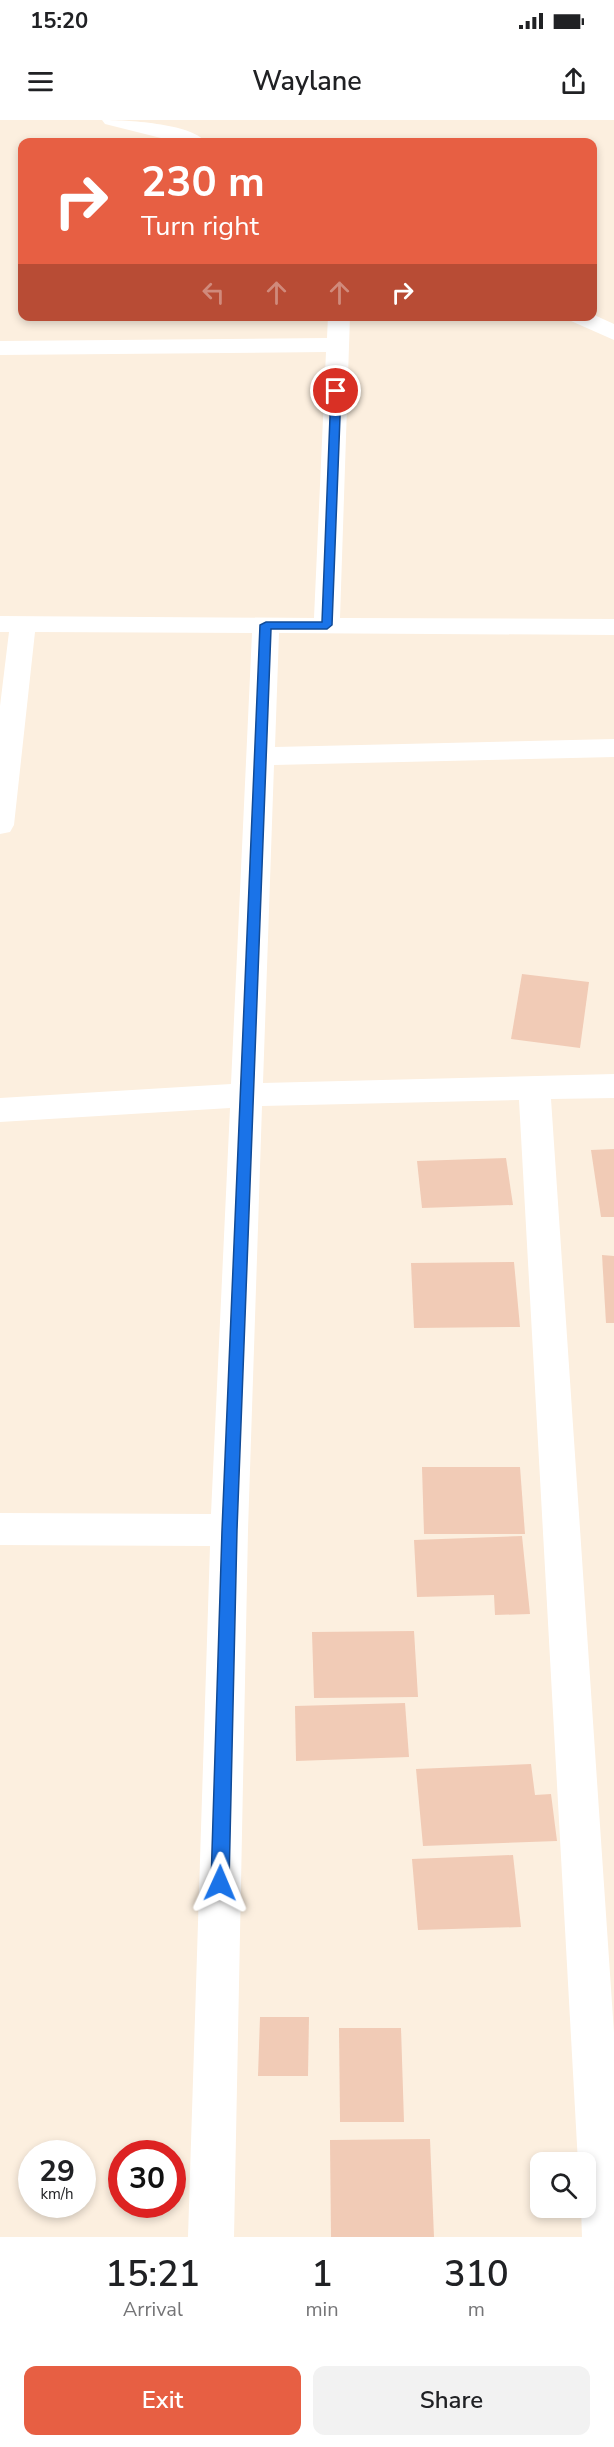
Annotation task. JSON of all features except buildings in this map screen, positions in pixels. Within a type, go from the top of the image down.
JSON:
[{"type":"street","points":[[112,120],[134,122],[183,138]]},
{"type":"street","points":[[327,625],[339,321]]},
{"type":"street","points":[[589,321],[614,333]]},
{"type":"street","points":[[0,348],[338,345]]},
{"type":"street","points":[[0,825],[11,624],[614,627]]},
{"type":"street","points":[[211,2237],[230,1530],[266,625]]},
{"type":"street","points":[[260,756],[614,748]]},
{"type":"street","points":[[0,1110],[247,1095],[614,1086]]},
{"type":"street","points":[[534,1088],[605,2237]]},
{"type":"street","points":[[0,1529],[230,1530]]},
{"type":"route","points":[[220,1883],[230,1530],[266,625],[327,625],[336,391]]}]
